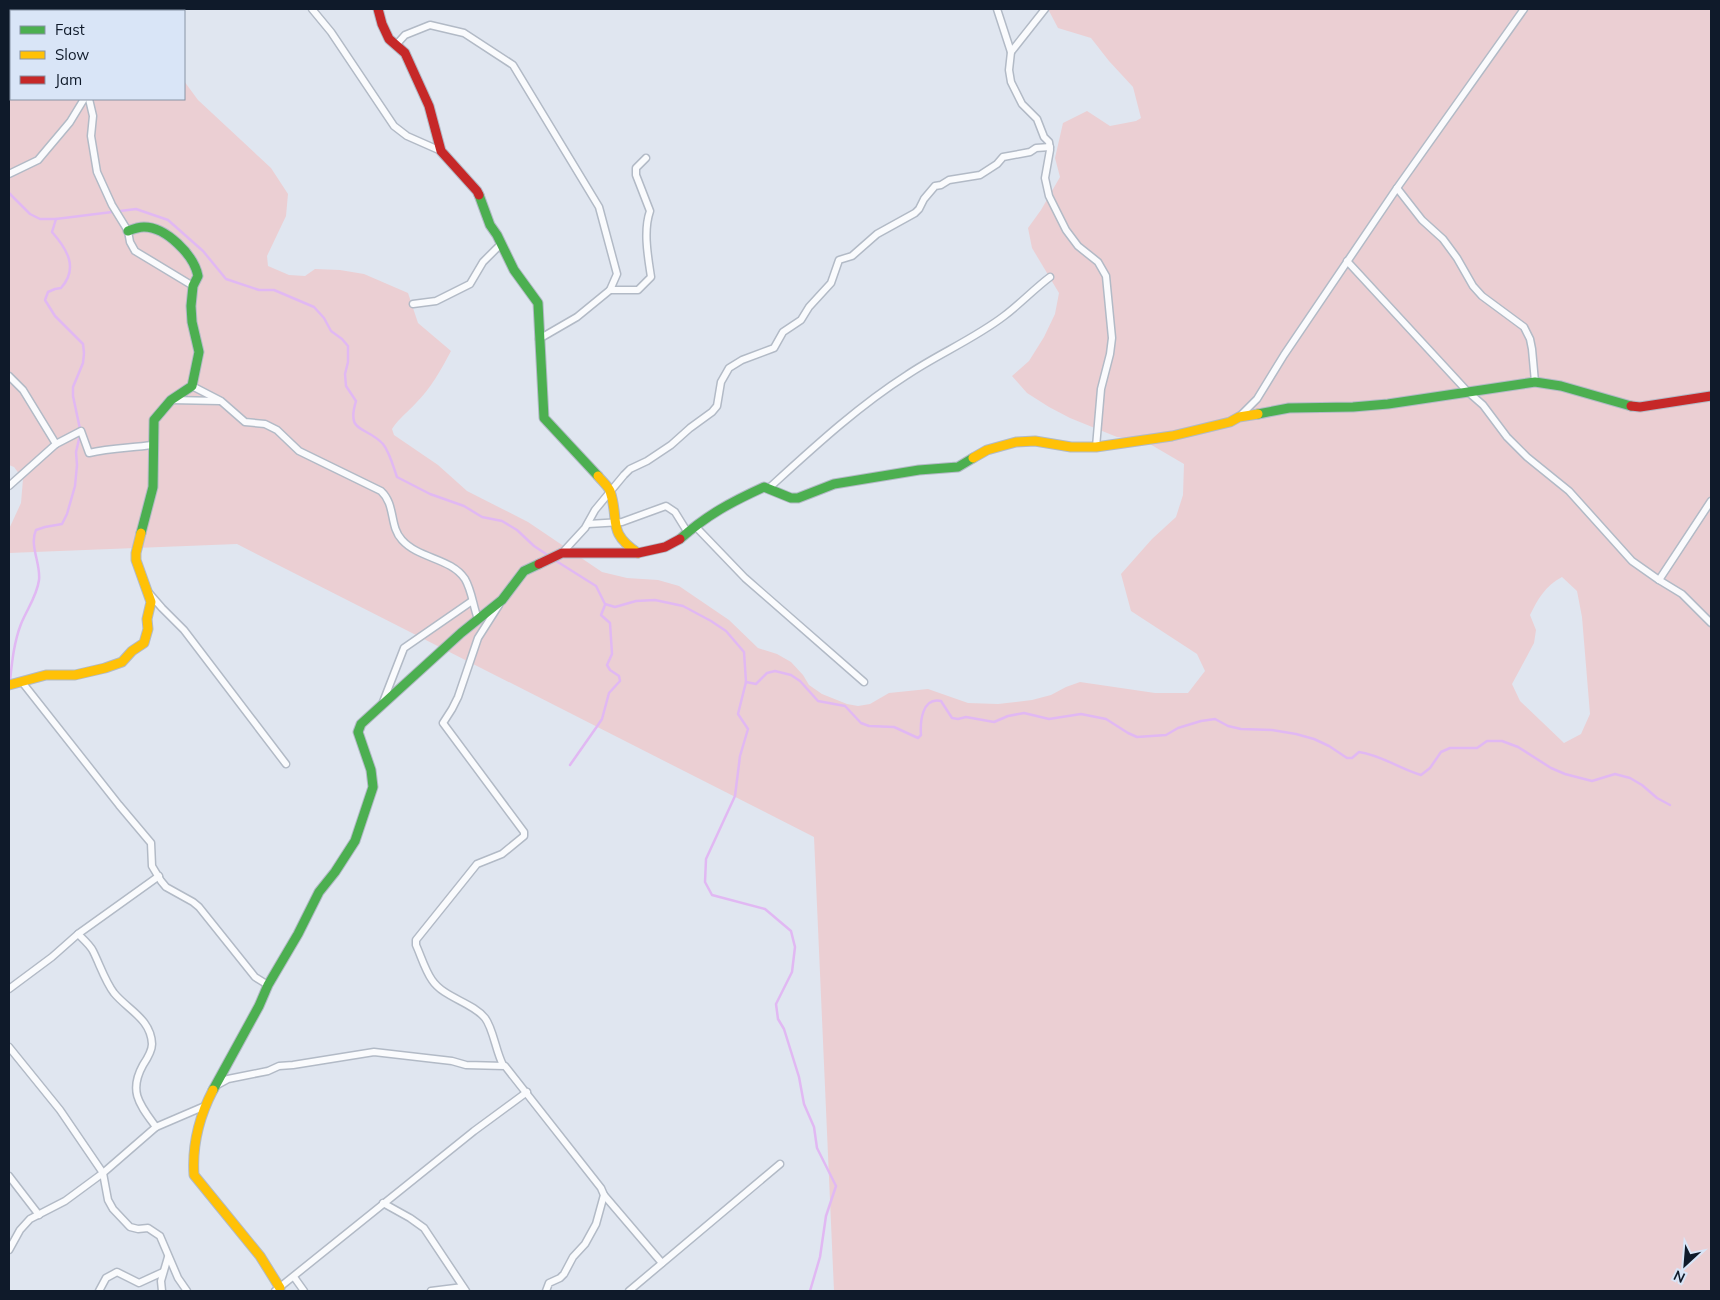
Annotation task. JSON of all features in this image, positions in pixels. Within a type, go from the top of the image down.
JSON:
[{"type":"street","points":[[312,9],[331,32],[394,126],[407,136],[441,151],[477,191],[490,226],[497,235],[514,270],[538,303],[544,418],[610,490],[616,524],[622,540],[638,553]]},
{"type":"street","points":[[378,9],[389,39],[405,53],[429,106],[441,151]]},
{"type":"street","points":[[997,9],[1011,52],[1009,70],[1011,82],[1022,104],[1037,119],[1050,147],[1045,178],[1049,196],[1066,230],[1078,246],[1098,262],[1103,269],[1107,281],[1112,338],[1101,389],[1096,447]]},
{"type":"street","points":[[1011,52],[1045,9]]},
{"type":"street","points":[[562,553],[638,553],[665,546],[688,533],[708,516],[754,490],[764,487],[790,498],[798,498],[834,484],[919,470],[958,466],[987,450],[1022,442],[1035,441],[1070,447],[1096,447],[1161,438],[1230,422],[1258,400],[1284,355],[1347,261],[1524,9]]},
{"type":"street","points":[[396,45],[405,35],[430,25],[464,33],[513,65],[599,207],[617,274],[610,290],[577,317],[539,338]]},
{"type":"street","points":[[9,174],[38,160],[70,122],[83,100]]},
{"type":"street","points":[[89,100],[93,116],[91,136],[97,172],[112,205],[128,231],[130,242],[135,250],[194,286]]},
{"type":"street","points":[[662,1263],[604,1195],[601,1188],[508,1068],[503,1065],[498,1057],[487,1020],[432,981],[416,945],[416,940],[477,864],[502,854],[524,836],[524,832],[442,723],[452,710],[458,697],[478,638],[502,600],[524,571],[562,553],[588,524],[595,510],[610,490],[630,469],[656,456],[712,412],[717,406],[721,382],[729,368],[742,360],[774,348],[783,332],[801,320],[809,307],[830,283],[839,260],[852,256],[877,234],[915,213],[934,186],[941,185],[949,180],[980,175],[997,164],[1003,157],[1030,152],[1036,148],[1050,147]]},
{"type":"street","points":[[610,290],[638,290],[651,277],[647,220],[650,211],[636,175],[636,168],[646,158]]},
{"type":"street","points":[[1397,188],[1422,220],[1443,239],[1457,258],[1473,286],[1482,296],[1524,327],[1531,344],[1535,382]]},
{"type":"street","points":[[9,685],[46,675],[75,675],[106,668],[122,662],[132,651],[144,643],[147,638],[147,619],[151,602],[136,560],[136,552],[153,487],[152,445],[154,420],[171,400],[192,386],[199,352],[192,322],[191,306],[194,286],[198,276],[194,263],[186,252],[172,240],[159,232],[144,227],[128,231]]},
{"type":"street","points":[[413,304],[436,301],[470,284],[483,262],[500,244]]},
{"type":"street","points":[[1347,261],[1467,391],[1483,405],[1507,437],[1527,457],[1569,491],[1632,562],[1682,594],[1711,623]]},
{"type":"street","points":[[769,488],[818,443],[873,398],[911,372],[1004,316],[1050,277]]},
{"type":"street","points":[[9,376],[23,390],[56,444]]},
{"type":"street","points":[[1239,416],[1289,408],[1353,407],[1388,404],[1535,382],[1561,386],[1628,406],[1640,407],[1711,396]]},
{"type":"street","points":[[192,386],[221,401],[245,422],[265,424],[277,430],[298,451],[381,491],[389,499],[394,527],[402,540],[417,552],[446,564],[464,578],[478,620]]},
{"type":"street","points":[[171,400],[221,401]]},
{"type":"street","points":[[9,486],[56,444],[81,431],[89,453],[106,448],[122,449],[152,445]]},
{"type":"street","points":[[1658,580],[1711,501]]},
{"type":"street","points":[[588,524],[616,524],[666,506],[675,512],[688,533]]},
{"type":"street","points":[[696,527],[745,578],[864,682]]},
{"type":"street","points":[[148,592],[184,630],[286,764]]},
{"type":"street","points":[[502,600],[383,702],[358,728],[371,770],[373,787],[354,841],[335,872],[319,892],[205,1106],[195,1138],[194,1175],[260,1256],[278,1290],[383,1203],[526,1092]]},
{"type":"street","points":[[383,702],[404,648],[472,601]]},
{"type":"street","points":[[22,682],[151,843],[152,866],[166,887],[199,907],[255,977],[268,985]]},
{"type":"street","points":[[9,989],[78,934],[159,876]]},
{"type":"street","points":[[78,934],[92,950],[113,991],[139,1015],[149,1033],[152,1045],[149,1055],[136,1077],[136,1087],[139,1104],[156,1127]]},
{"type":"street","points":[[9,1047],[60,1110],[103,1173],[108,1200],[113,1209],[130,1226],[138,1229],[148,1228],[160,1236],[178,1278],[187,1291]]},
{"type":"street","points":[[216,1086],[228,1079],[278,1066],[374,1052],[442,1060],[466,1065],[503,1065]]},
{"type":"street","points":[[9,1250],[20,1230],[30,1219],[65,1201],[103,1173],[156,1127],[205,1106]]},
{"type":"street","points":[[629,1291],[780,1164]]},
{"type":"street","points":[[9,1176],[39,1215]]},
{"type":"street","points":[[546,1291],[549,1283],[564,1274],[573,1257],[585,1244],[596,1224],[604,1195]]},
{"type":"street","points":[[383,1203],[424,1228],[464,1289],[431,1291]]},
{"type":"street","points":[[162,1291],[160,1285],[168,1257]]},
{"type":"street","points":[[99,1291],[106,1278],[117,1272],[139,1283],[163,1272]]},
{"type":"street","points":[[294,1277],[304,1291]]},
{"type":"shaded area","points":[[9,9],[149,9],[10,10],[10,100],[185,100],[185,82],[198,100],[271,168],[288,194],[286,216],[267,256],[268,266],[289,275],[305,276],[315,269],[340,270],[364,274],[408,293],[418,323],[451,351],[426,391],[392,429],[394,435],[438,465],[467,491],[528,522],[602,572],[627,578],[658,580],[679,586],[729,620],[758,648],[777,654],[791,662],[809,685],[822,694],[847,704],[858,706],[870,704],[889,693],[928,689],[968,703],[998,704],[1032,700],[1051,695],[1080,682],[1155,693],[1188,693],[1205,671],[1197,654],[1131,611],[1121,574],[1152,539],[1176,517],[1183,495],[1184,464],[1143,440],[1117,437],[1070,418],[1027,393],[1012,376],[1029,361],[1044,337],[1055,314],[1059,293],[1032,248],[1028,228],[1060,177],[1055,158],[1063,123],[1087,111],[1110,126],[1136,121],[1141,118],[1133,87],[1091,38],[1058,28],[1048,9],[1711,9],[1711,1291],[834,1291],[814,837],[237,544],[9,553],[9,529],[21,503],[23,479],[14,467],[9,465]],"holes":[[[1562,577],[1577,591],[1582,617],[1590,714],[1581,734],[1564,743],[1520,701],[1512,684],[1534,643],[1536,630],[1530,615],[1539,598],[1551,584]]]},
{"type":"waterway","points":[[9,193],[30,214],[40,219],[56,219],[136,209],[168,220],[203,251],[226,279],[259,290],[274,290],[314,307],[324,318],[331,331],[348,346],[348,362],[345,374],[346,386],[356,401],[353,419],[355,424],[383,444],[397,477],[430,494],[464,506],[482,517],[502,521],[517,530],[534,546],[549,556]]},
{"type":"waterway","points":[[56,219],[52,232],[66,252],[70,266],[66,281],[61,288],[48,292],[45,300],[55,316],[83,344],[83,363],[73,387],[80,429]]},
{"type":"waterway","points":[[10,681],[19,631],[23,618],[34,597],[39,580],[34,536],[36,530],[62,524],[67,514],[75,486],[76,452],[80,435]]},
{"type":"waterway","points":[[553,559],[596,586],[605,604],[615,607],[636,601],[655,600],[683,606],[726,631],[744,652],[746,682],[738,714],[748,729],[740,756],[735,796],[706,859],[705,882],[712,895],[765,909],[791,931],[795,947],[792,972],[776,1004],[778,1019],[784,1029],[799,1077],[804,1104],[814,1127],[817,1148],[836,1186],[826,1216],[820,1257],[810,1291]]},
{"type":"waterway","points":[[570,765],[602,719],[609,693],[620,681],[619,676],[610,670],[607,665],[612,654],[610,623],[601,615],[605,605]]},
{"type":"waterway","points":[[746,682],[756,684],[767,673],[775,671],[791,675],[800,681],[818,701],[845,706],[861,723],[869,726],[894,727],[918,738],[921,735],[922,717],[926,707],[930,703],[941,701],[952,718],[966,717],[994,722],[1008,716],[1024,713],[1049,719],[1081,714],[1106,719],[1137,737],[1166,735],[1178,728],[1215,719],[1228,726],[1241,729],[1272,730],[1296,734],[1329,746],[1347,758],[1352,758],[1359,752],[1383,759],[1421,775],[1430,768],[1441,752],[1450,748],[1477,748],[1487,741],[1502,741],[1518,747],[1551,768],[1565,774],[1592,781],[1615,774],[1630,778],[1670,805]]},
{"type":"traffic: fast","points":[[479,195],[490,225],[514,270],[538,303],[544,418],[598,476]]},
{"type":"traffic: fast","points":[[128,231],[144,227],[152,228],[170,237],[191,259],[198,276],[193,286],[191,306],[192,322],[199,352],[192,386],[171,400],[154,420],[153,487],[141,533]]},
{"type":"traffic: fast","points":[[1258,414],[1289,408],[1353,407],[1388,404],[1535,382],[1561,386],[1631,406]]},
{"type":"traffic: fast","points":[[680,539],[720,510],[764,487],[791,498],[798,498],[834,484],[919,470],[958,467],[973,458]]},
{"type":"traffic: fast","points":[[213,1090],[319,892],[335,872],[355,841],[373,787],[371,770],[358,732],[361,724],[461,633],[502,600],[524,571],[539,564]]},
{"type":"traffic: slow","points":[[973,458],[987,450],[1016,442],[1035,441],[1071,447],[1096,447],[1172,436],[1230,422],[1239,417],[1258,414]]},
{"type":"traffic: slow","points":[[598,476],[610,491],[618,532],[622,539],[638,553]]},
{"type":"traffic: slow","points":[[9,685],[46,675],[75,675],[105,668],[122,662],[132,651],[144,643],[148,629],[147,619],[151,602],[136,560],[141,533]]},
{"type":"traffic: slow","points":[[213,1090],[204,1110],[195,1142],[194,1175],[260,1256],[280,1288]]},
{"type":"traffic: jam","points":[[378,9],[389,39],[405,53],[429,106],[441,151],[479,195]]},
{"type":"traffic: jam","points":[[1631,406],[1640,407],[1711,396]]},
{"type":"traffic: jam","points":[[539,564],[562,553],[638,553],[665,547],[680,539]]}]
